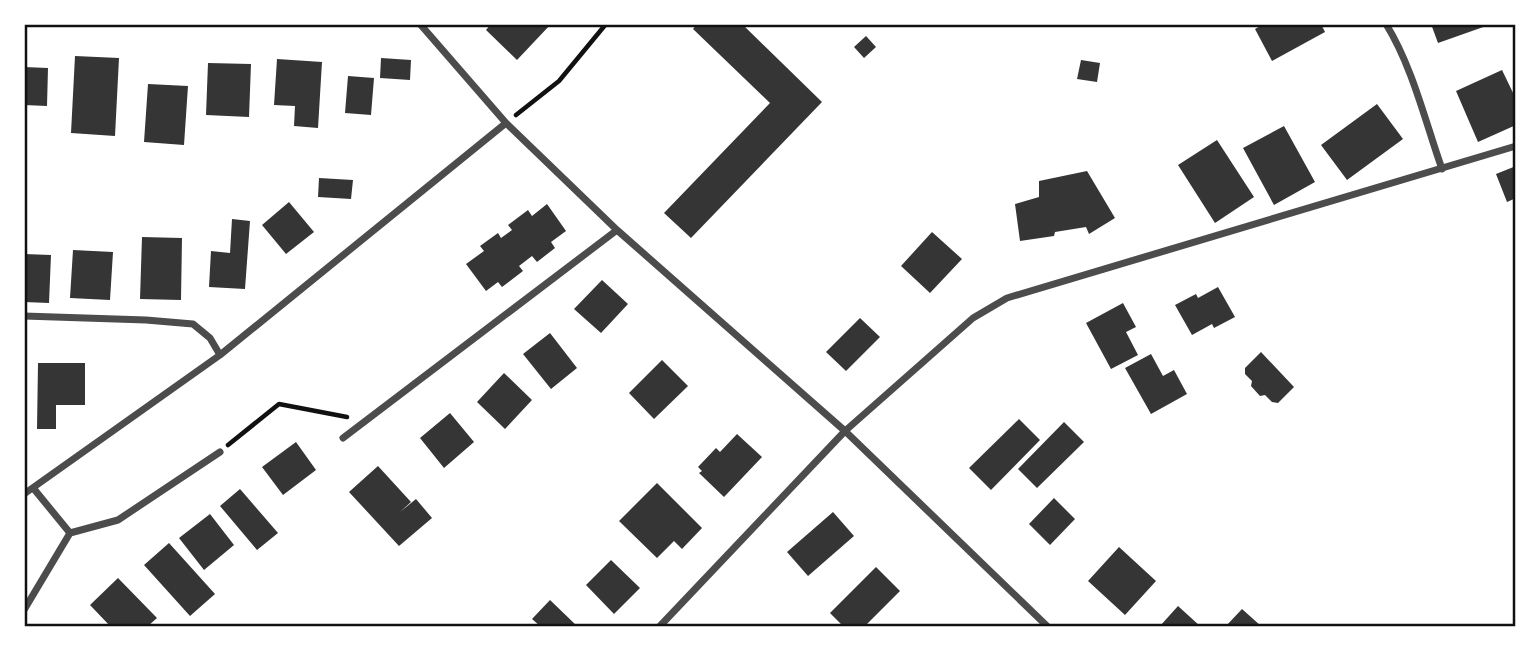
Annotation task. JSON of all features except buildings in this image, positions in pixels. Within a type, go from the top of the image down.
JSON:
[{"type":"street","points":[[420,24],[506,122],[617,230],[845,431],[1047,626]]},
{"type":"street","points":[[1386,24],[1411,79],[1441,169]]},
{"type":"street","points":[[24,494],[220,355],[506,122]]},
{"type":"street","points":[[660,626],[845,431],[973,318],[1007,298],[1516,146]]},
{"type":"street","points":[[343,438],[617,230]]},
{"type":"street","points":[[24,316],[192,324],[210,338],[220,355]]},
{"type":"street","points":[[24,610],[70,533],[118,520],[220,452]]},
{"type":"street","points":[[34,489],[70,533]]},
{"type":"path","points":[[506,122],[559,81],[607,24]]},
{"type":"path","points":[[220,452],[279,404],[364,420]]}]
